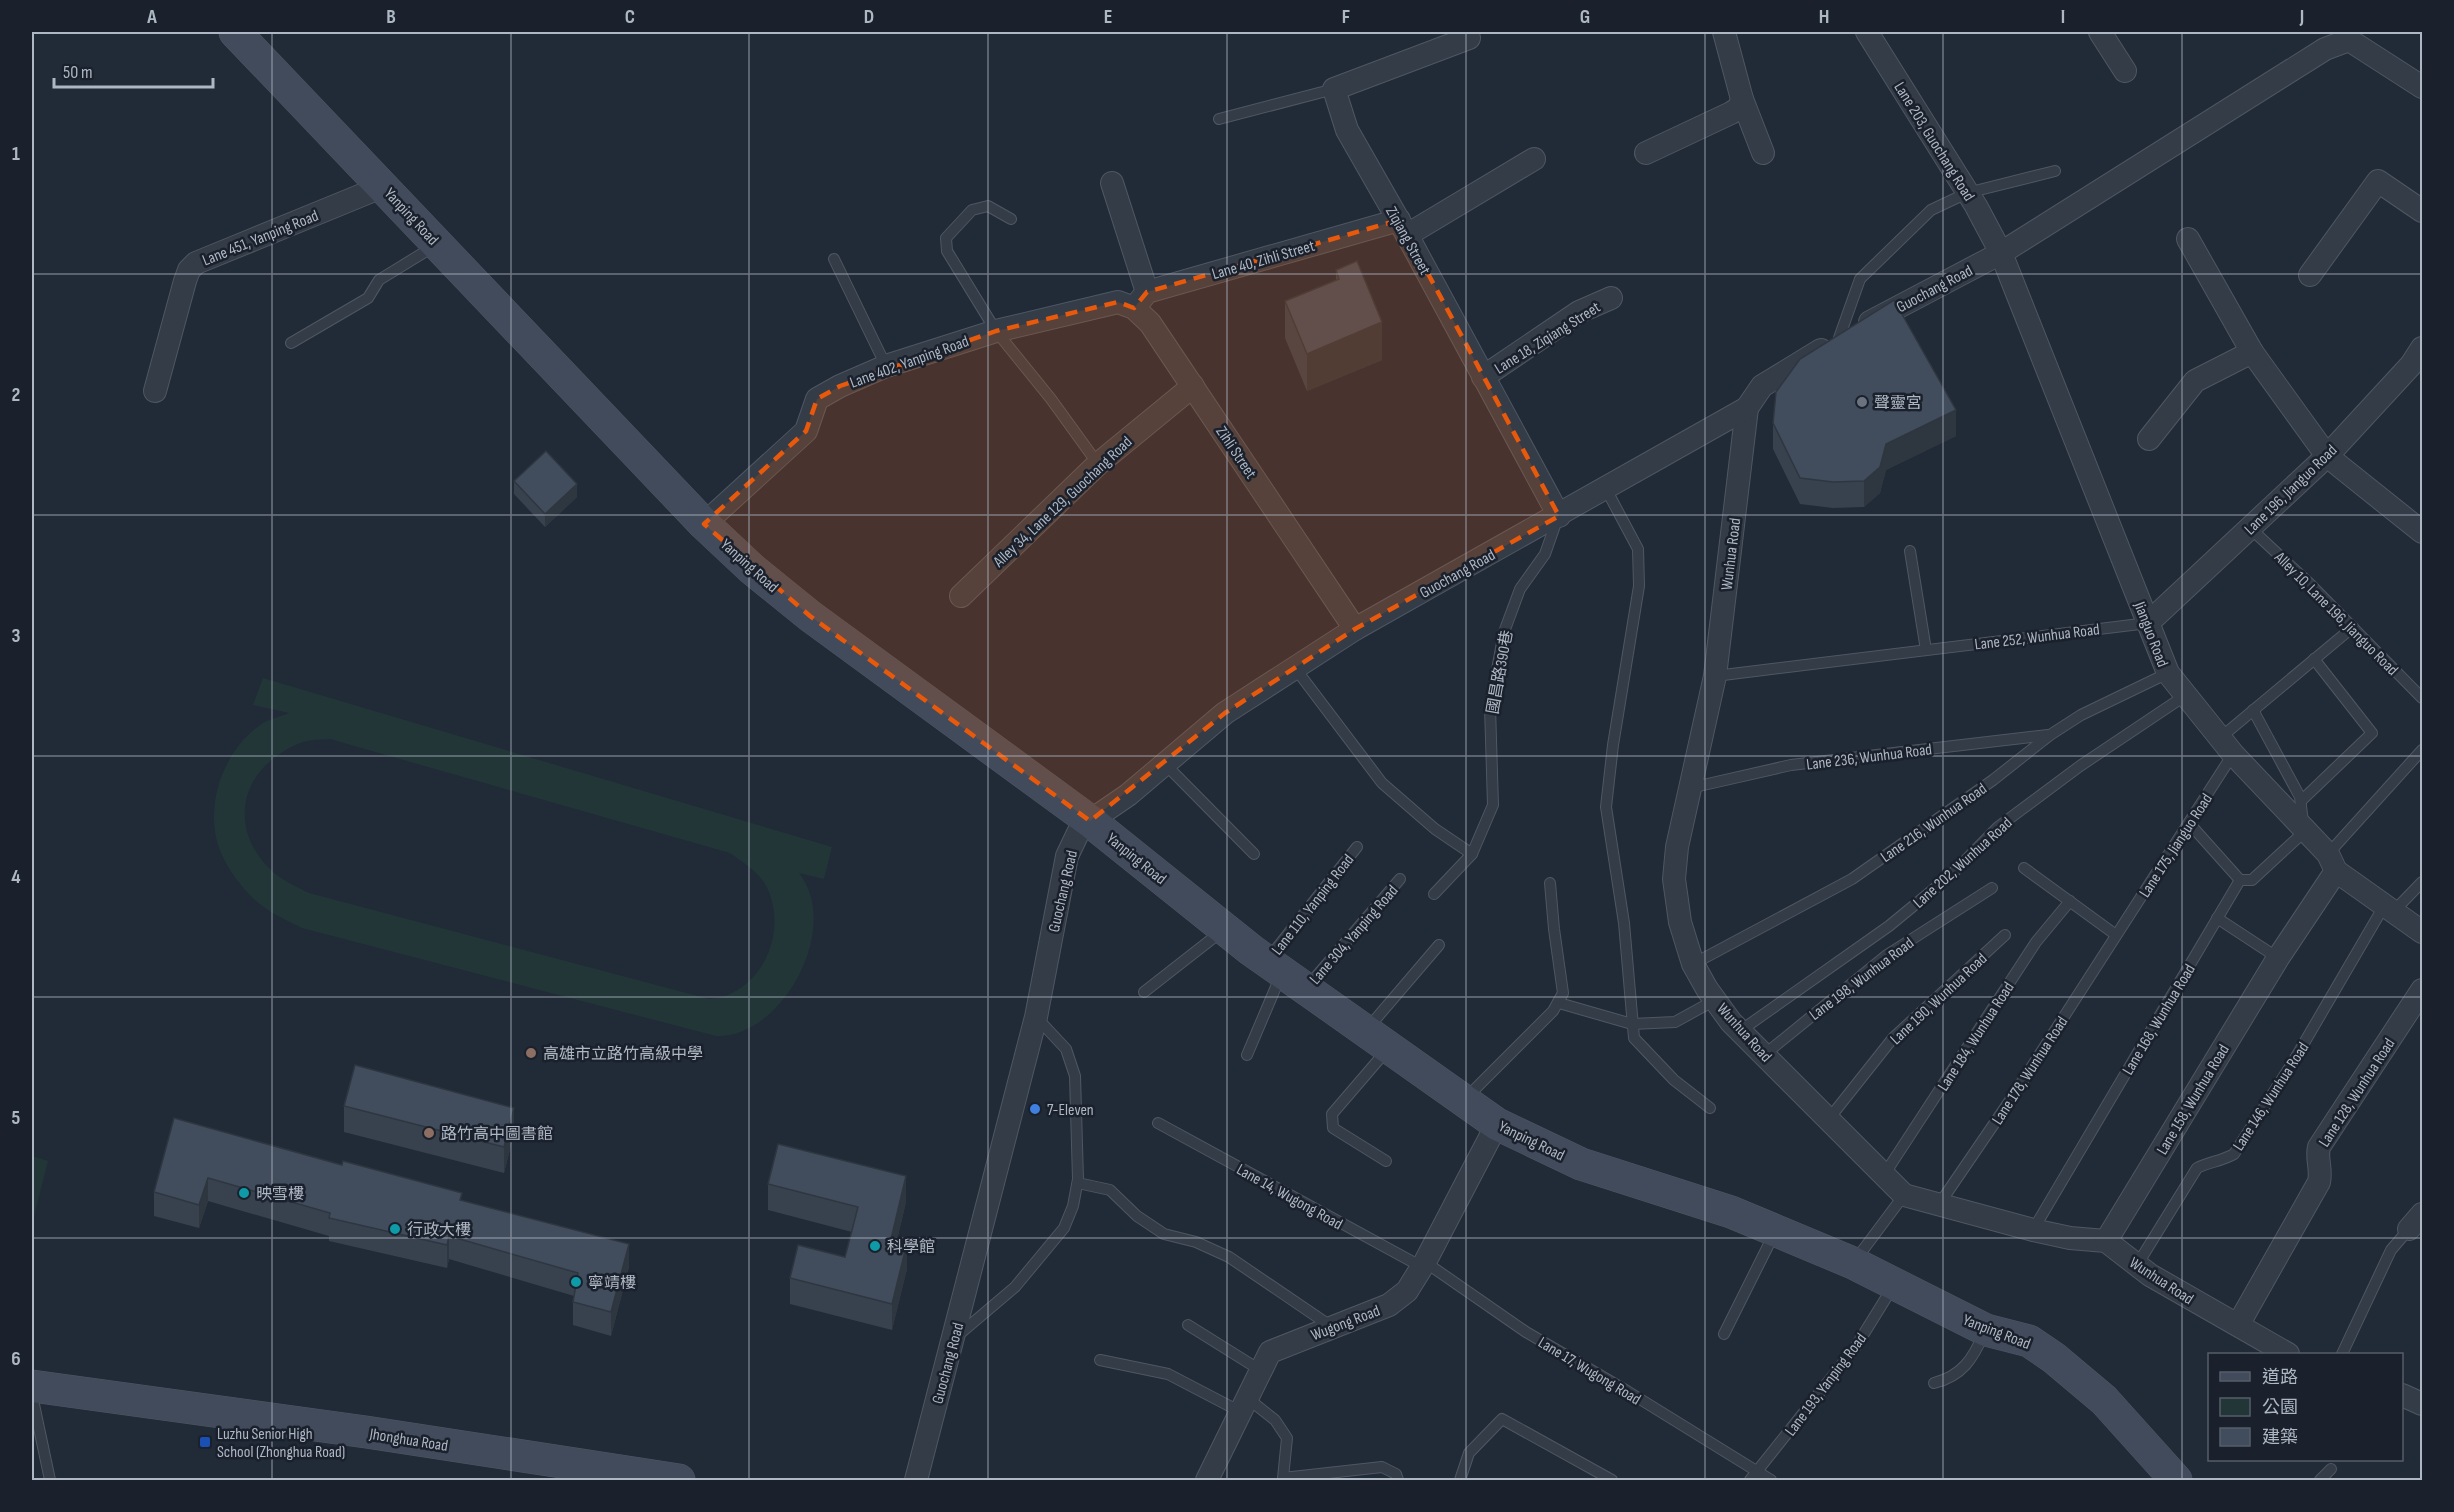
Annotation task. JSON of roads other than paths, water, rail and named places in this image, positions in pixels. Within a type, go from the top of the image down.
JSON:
[{"type":"street","name":"Yanping Road","points":[[235,32],[704,524],[752,569],[810,616],[1090,821],[1285,974],[1497,1124],[1581,1164],[1731,1212],[1853,1263],[1986,1330],[2029,1341],[2055,1358],[2104,1400],[2176,1480]]},
{"type":"street","points":[[1724,32],[1742,99],[1763,153]]},
{"type":"street","name":"Lane 203, Guochang Road","points":[[1867,32],[1967,193],[2001,253]]},
{"type":"street","points":[[2100,32],[2125,71]]},
{"type":"street","points":[[1334,89],[1469,38]]},
{"type":"street","name":"Guochang Road","points":[[916,1480],[1036,1017],[1067,856],[1078,833],[1090,821],[1128,795],[1225,713],[1355,629],[1747,408],[1762,386],[1839,338],[2001,253],[2325,49],[2349,40],[2418,80]]},
{"type":"street","name":"Ziqiang Street","points":[[1334,89],[1347,130],[1403,227],[1559,516]]},
{"type":"street","points":[[1646,153],[1731,113],[1739,108],[1742,99]]},
{"type":"street","name":"Lane 40, Zihli Street","points":[[1140,300],[1403,227],[1534,159]]},
{"type":"street","points":[[2310,275],[2378,181],[2422,211]]},
{"type":"street","points":[[1112,183],[1140,300]]},
{"type":"street","name":"Lane 451, Yanping Road","points":[[155,391],[185,281],[189,270],[195,263],[384,186]]},
{"type":"street","points":[[2188,239],[2253,352],[2327,456],[2422,532]]},
{"type":"street","name":"Jianguo Road","points":[[2001,253],[2168,673],[2226,746],[2332,863],[2389,909],[2422,932]]},
{"type":"street","name":"Lane 18, Ziqiang Street","points":[[1483,377],[1579,312],[1611,298]]},
{"type":"street","name":"Lane 402, Yanping Road","points":[[704,524],[806,431],[818,399],[840,386],[886,366],[996,331],[1118,302],[1140,300]]},
{"type":"street","name":"Zihli Street","points":[[1140,300],[1150,323],[1355,629]]},
{"type":"street","points":[[2149,439],[2195,381],[2253,352]]},
{"type":"street","name":"Lane 196, Jianguo Road","points":[[2148,623],[2327,456],[2419,362]]},
{"type":"street","name":"Alley 34, Lane 129, Guochang Road","points":[[961,596],[1098,464],[1193,386]]},
{"type":"street","name":"Wunhua Road","points":[[1747,408],[1715,676],[1677,847],[1674,879],[1680,922],[1693,964],[1715,1000],[1740,1031],[1904,1195]]},
{"type":"street","name":"Lane 158, Wunhua Road","points":[[2106,1241],[2278,958],[2332,863]]},
{"type":"street","name":"Lane 128, Wunhua Road","points":[[2238,1325],[2319,1182],[2321,1171],[2317,1156],[2319,1147],[2422,990]]},
{"type":"street","name":"Wugong Road","points":[[1207,1480],[1270,1352],[1389,1305],[1407,1291],[1424,1265],[1497,1124]]},
{"type":"street","points":[[1904,1195],[2033,1230],[2070,1238],[2106,1241]]},
{"type":"street","name":"Wunhua Road","points":[[2106,1241],[2137,1265],[2238,1325],[2274,1351]]},
{"type":"street","name":"Jhonghua Road","points":[[32,1386],[378,1434],[679,1480]]},
{"type":"street","points":[[2403,1395],[2422,1404]]},
{"type":"lane","points":[[1219,119],[1334,89]]},
{"type":"lane","points":[[1839,338],[1860,279],[1931,210],[1967,193],[2055,171]]},
{"type":"lane","points":[[1011,219],[988,206],[972,210],[946,238],[947,251],[996,331],[1051,399],[1098,464]]},
{"type":"lane","points":[[291,343],[368,298],[379,280],[438,243]]},
{"type":"lane","points":[[834,259],[886,366]]},
{"type":"lane","points":[[1606,489],[1638,549],[1639,586],[1613,745],[1606,807],[1624,923],[1634,1038],[1674,1080],[1710,1108]]},
{"type":"lane","name":"國昌路390巷","points":[[1434,894],[1472,854],[1493,805],[1490,707],[1504,632],[1520,589],[1545,554],[1559,516]]},
{"type":"lane","name":"Alley 10, Lane 196, Jianguo Road","points":[[2250,528],[2353,627],[2422,698]]},
{"type":"lane","points":[[1910,552],[1926,650]]},
{"type":"lane","name":"Lane 252, Wunhua Road","points":[[1715,676],[2148,623]]},
{"type":"lane","name":"Lane 175, Jianguo Road","points":[[2116,935],[2188,823],[2226,746],[2253,711],[2353,627]]},
{"type":"lane","points":[[2301,801],[2372,733],[2314,659]]},
{"type":"lane","points":[[1295,668],[1382,783],[1435,829],[1472,854]]},
{"type":"lane","name":"Lane 216, Wunhua Road","points":[[1693,964],[1852,879],[1993,780],[2050,735],[2081,715],[2168,673]]},
{"type":"lane","name":"Lane 202, Wunhua Road","points":[[1740,1031],[1889,926],[1950,875],[1998,827],[2080,766],[2186,695]]},
{"type":"lane","points":[[2188,823],[2240,880],[2252,880],[2304,832],[2301,801],[2253,711]]},
{"type":"lane","name":"Lane 236, Wunhua Road","points":[[1690,788],[1791,765],[2050,735]]},
{"type":"lane","points":[[2332,863],[2422,750]]},
{"type":"lane","points":[[1165,764],[1254,854]]},
{"type":"lane","name":"Lane 110, Yanping Road","points":[[1285,974],[1357,847]]},
{"type":"lane","points":[[2024,868],[2116,935]]},
{"type":"lane","name":"Lane 304, Yanping Road","points":[[1285,974],[1400,879]]},
{"type":"lane","name":"Lane 168, Wunhua Road","points":[[2033,1230],[2240,880]]},
{"type":"lane","name":"Lane 146, Wunhua Road","points":[[2137,1265],[2197,1168],[2213,1160],[2224,1160],[2234,1154],[2389,909],[2422,882]]},
{"type":"lane","points":[[1464,1101],[1559,1003],[1563,993],[1550,883]]},
{"type":"lane","name":"Lane 198, Wunhua Road","points":[[1764,1055],[1887,955],[1992,888]]},
{"type":"lane","name":"Lane 184, Wunhua Road","points":[[1884,1175],[2036,942],[2070,901]]},
{"type":"lane","points":[[2217,918],[2278,958]]},
{"type":"lane","points":[[1144,992],[1225,929]]},
{"type":"lane","name":"Lane 190, Wunhua Road","points":[[1828,1120],[1893,1038],[2005,935]]},
{"type":"lane","name":"Lane 178, Wunhua Road","points":[[1940,1203],[2011,1099],[2116,935]]},
{"type":"lane","points":[[1386,1161],[1333,1128],[1332,1114],[1439,945]]},
{"type":"lane","points":[[1247,1055],[1285,974]]},
{"type":"lane","points":[[1559,1003],[1632,1024],[1675,1022],[1715,1000]]},
{"type":"lane","points":[[954,1339],[1016,1287],[1064,1228],[1073,1206],[1078,1183],[1075,1076],[1066,1049],[1036,1017]]},
{"type":"lane","name":"Lane 14, Wugong Road","points":[[1158,1123],[1424,1265]]},
{"type":"lane","points":[[1078,1183],[1110,1190],[1137,1216],[1164,1234],[1196,1242],[1229,1257],[1332,1327]]},
{"type":"lane","points":[[1853,1263],[1904,1195]]},
{"type":"lane","points":[[2342,1353],[2391,1250],[2416,1222]]},
{"type":"lane","points":[[1724,1334],[1775,1231]]},
{"type":"lane","name":"Lane 17, Wugong Road","points":[[1424,1265],[1526,1332],[1771,1480]]},
{"type":"lane","name":"Lane 193, Yanping Road","points":[[1750,1480],[1855,1348],[1895,1284]]},
{"type":"lane","points":[[1188,1325],[1260,1370]]},
{"type":"lane","points":[[1934,1383],[1950,1379],[1971,1360],[1986,1330]]},
{"type":"lane","points":[[1100,1360],[1168,1374],[1243,1404],[1275,1420],[1287,1438],[1283,1478],[1382,1467],[1396,1474],[1398,1480]]},
{"type":"lane","points":[[32,1395],[50,1480]]},
{"type":"lane","points":[[1460,1480],[1469,1453],[1502,1419],[1612,1480]]},
{"type":"lane","points":[[2320,1480],[2331,1469]]},
{"type":"place","name":"聲靈宮","points":[[1862,402]]},
{"type":"place","name":"高雄市立路竹高級中學","points":[[531,1053]]},
{"type":"place","name":"7-Eleven","points":[[1035,1109]]},
{"type":"place","name":"路竹高中圖書館","points":[[429,1133]]},
{"type":"place","name":"映雪樓","points":[[244,1193]]},
{"type":"place","name":"行政大樓","points":[[395,1229]]},
{"type":"place","name":"科學館","points":[[875,1246]]},
{"type":"place","name":"寧靖樓","points":[[576,1282]]},
{"type":"place","name":"Luzhu Senior High School (Zhonghua Road)","points":[[205,1442]]}]
